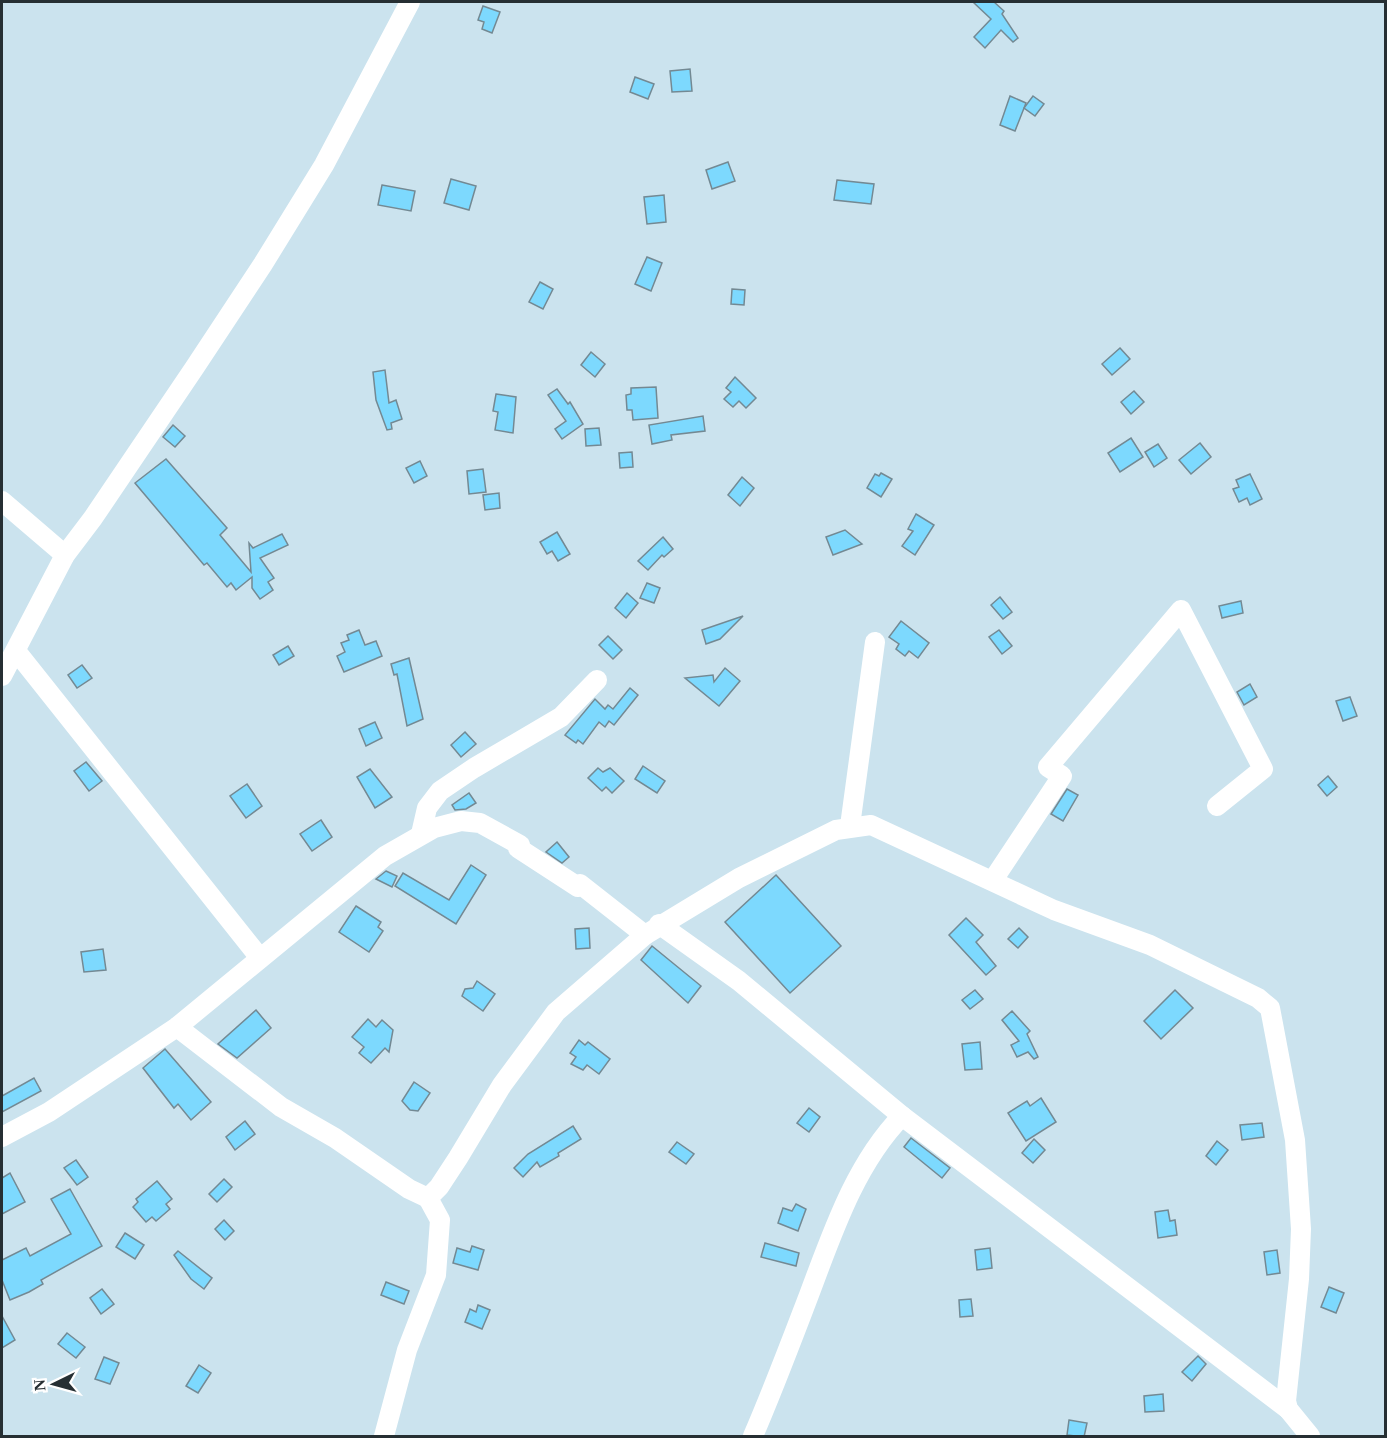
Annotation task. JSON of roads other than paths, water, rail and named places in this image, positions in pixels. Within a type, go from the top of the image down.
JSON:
[{"type":"street","points":[[2,676],[65,555],[93,518],[263,264],[324,165],[410,2]]},
{"type":"street","points":[[2,501],[65,555]]},
{"type":"street","points":[[993,880],[1062,776],[1048,767],[1181,610],[1263,768],[1217,806]]},
{"type":"street","points":[[850,826],[875,642]]},
{"type":"street","points":[[16,651],[260,958]]},
{"type":"street","points":[[421,834],[427,808],[440,791],[474,768],[561,717],[597,680]]},
{"type":"street","points":[[2,1137],[49,1112],[177,1027],[385,856],[421,834],[450,822],[480,822],[520,845],[518,848],[578,887],[580,884],[739,981],[902,1116],[1288,1409],[1310,1437]]},
{"type":"street","points":[[428,1198],[452,1168],[502,1084],[556,1012],[652,929],[762,866],[836,830],[850,826],[879,827],[1054,910],[1150,945],[1258,998],[1270,1008],[1295,1140],[1301,1229],[1299,1279],[1286,1394],[1288,1409]]},
{"type":"street","points":[[177,1027],[281,1107],[335,1138],[409,1189],[428,1198],[440,1220],[436,1275],[407,1350],[384,1437]]},
{"type":"street","points":[[753,1437],[831,1234],[858,1178],[890,1128],[902,1116]]}]
